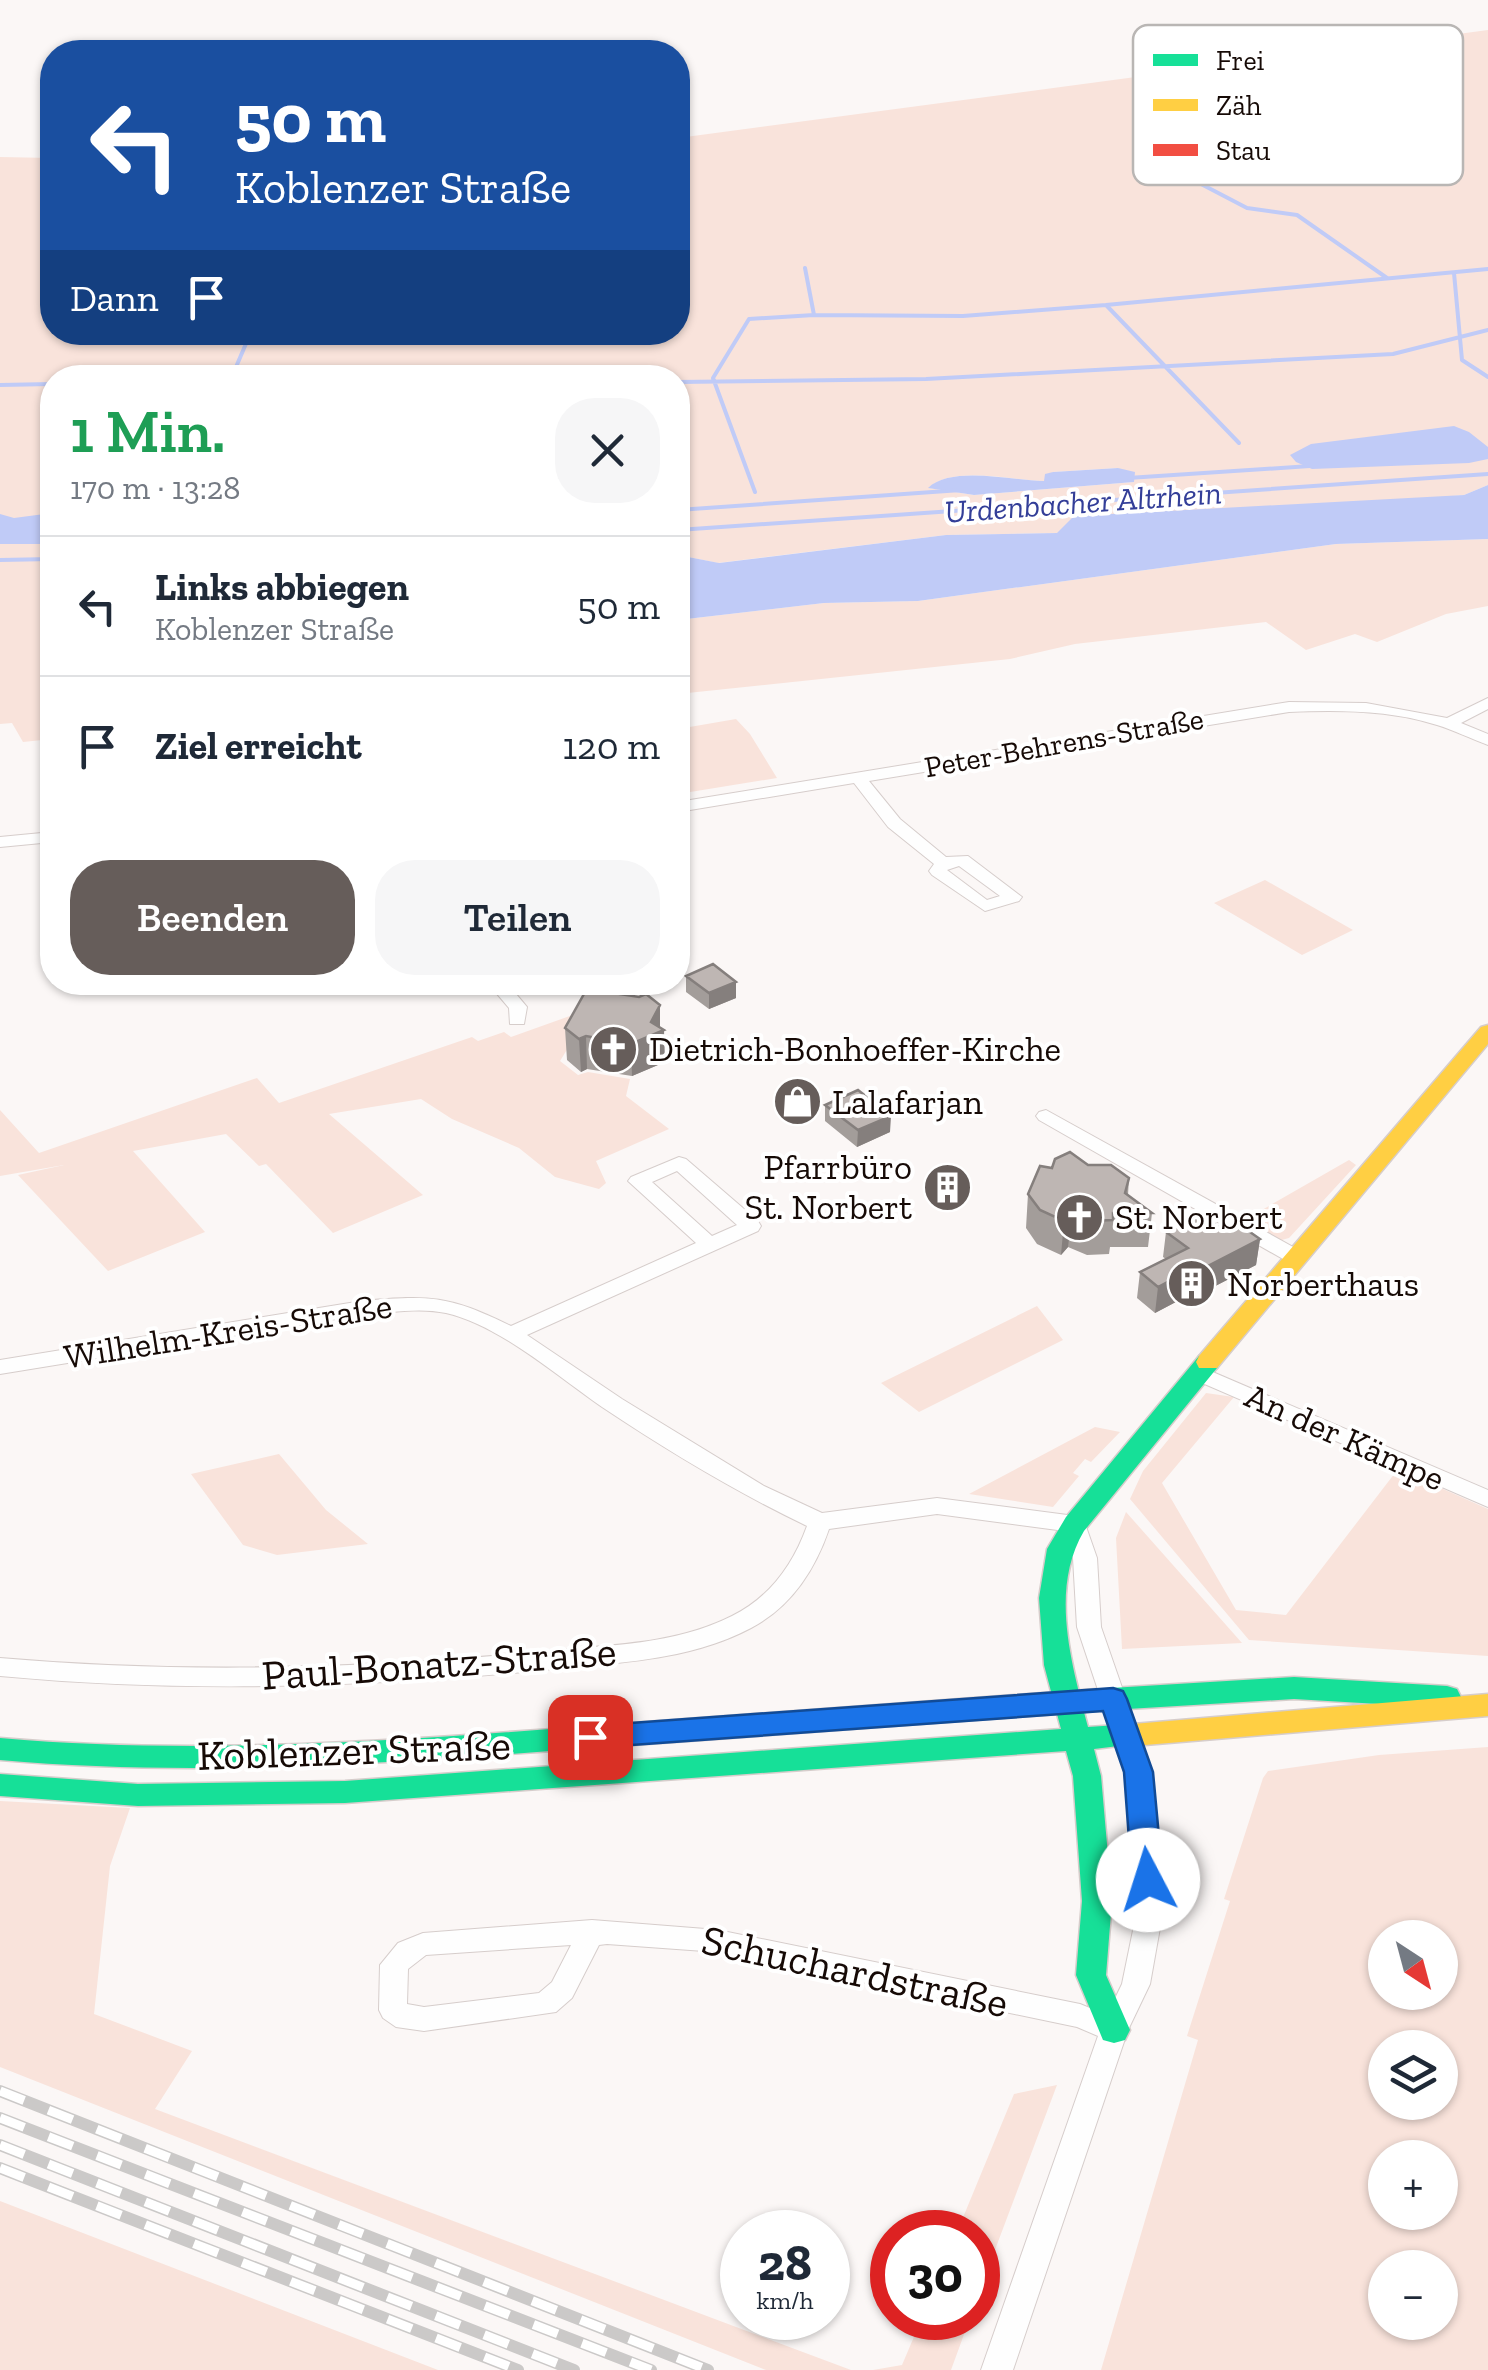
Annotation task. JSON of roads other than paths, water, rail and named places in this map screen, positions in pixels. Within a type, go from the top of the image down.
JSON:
[{"type":"main road","points":[[1114,2030],[1091,1975],[1097,1902],[1087,1776],[1058,1665],[1052,1598],[1060,1550],[1075,1524],[1488,1031]]},
{"type":"main road","name":"Koblenzer Straße","points":[[0,1749],[88,1759],[313,1757],[1294,1688],[1488,1703]]},
{"type":"main road","name":"Koblenzer Straße","points":[[0,1786],[76,1794],[306,1794],[776,1764],[1488,1703]]},
{"type":"street","points":[[1452,722],[1488,704]]},
{"type":"street","name":"Peter-Behrens-Straße","points":[[690,805],[1288,708],[1366,707],[1452,722],[1488,740]]},
{"type":"street","points":[[860,778],[894,823],[943,863]]},
{"type":"street","points":[[0,842],[40,838]]},
{"type":"street","points":[[507,995],[518,1007],[517,1020]]},
{"type":"street","points":[[1046,1116],[1297,1258]]},
{"type":"street","points":[[511,1334],[752,1226],[680,1163],[638,1181],[709,1244]]},
{"type":"street","name":"Wilhelm-Kreis-Straße","points":[[0,1367],[399,1304],[452,1308],[511,1334],[707,1463],[756,1492],[820,1522]]},
{"type":"street","name":"An der Kämpe","points":[[1202,1374],[1488,1499]]},
{"type":"street","points":[[820,1522],[936,1506],[1075,1524],[1085,1558],[1089,1626],[1138,1772],[1150,1911],[1136,1984],[1114,2030],[996,2370]]},
{"type":"street","name":"Paul-Bonatz-Straße","points":[[0,1668],[126,1677],[340,1675],[474,1668],[680,1644],[746,1620],[790,1587],[811,1551],[820,1522]]},
{"type":"street","name":"Schuchardstraße","points":[[592,1931],[562,1990],[546,2004],[424,2019],[406,2019],[393,2010],[394,1965],[408,1951],[423,1944],[592,1931],[672,1934],[718,1941],[1080,2016],[1114,2030]]},
{"type":"water","points":[[1454,426],[1488,447],[1488,459],[1312,469],[1290,455],[1311,444]]},
{"type":"water","points":[[1118,468],[1135,472],[1134,482],[974,495],[928,488],[952,477],[1044,481],[1045,474],[1053,472]]},
{"type":"water","points":[[1488,485],[1488,539],[1336,544],[918,601],[824,603],[690,619],[690,557],[719,563],[946,535],[1057,533],[1074,516],[1464,495]]},
{"type":"water","points":[[0,514],[14,518],[40,515],[40,544],[0,544]]},
{"type":"waterway","points":[[1203,185],[1247,208],[1297,215],[1387,278]]},
{"type":"waterway","points":[[805,268],[814,315]]},
{"type":"waterway","points":[[1106,305],[1488,269]]},
{"type":"waterway","points":[[1454,273],[1460,337]]},
{"type":"waterway","points":[[814,315],[963,316],[1106,305]]},
{"type":"waterway","points":[[1106,305],[1165,366]]},
{"type":"waterway","points":[[714,382],[749,319],[814,315]]},
{"type":"waterway","points":[[1460,337],[1488,330]]},
{"type":"waterway","points":[[1165,366],[1393,354],[1460,337]]},
{"type":"waterway","points":[[1460,337],[1462,360],[1488,377]]},
{"type":"waterway","points":[[237,365],[245,345]]},
{"type":"waterway","points":[[714,382],[926,379],[1165,366]]},
{"type":"waterway","points":[[1165,366],[1239,443]]},
{"type":"waterway","points":[[690,382],[714,382]]},
{"type":"waterway","points":[[714,382],[755,492]]},
{"type":"waterway","points":[[0,385],[40,384]]},
{"type":"waterway","points":[[1128,478],[1310,466]]},
{"type":"waterway","name":"Urdenbacher Altrhein","points":[[690,529],[1488,474]]},
{"type":"waterway","points":[[690,509],[961,490]]},
{"type":"waterway","name":"Urdenbacher Altrhein","points":[[0,560],[40,559]]},
{"type":"railway","points":[[0,2091],[708,2370]]},
{"type":"railway","points":[[0,2118],[651,2370]]},
{"type":"railway","points":[[0,2145],[574,2370]]},
{"type":"railway","points":[[0,2168],[518,2370]]},
{"type":"place","name":"Dietrich-Bonhoeffer-Kirche","points":[[614,1049]]},
{"type":"place","name":"Lalafarjan","points":[[797,1102]]},
{"type":"place","name":"Pfarrbüro St. Norbert","points":[[947,1187]]},
{"type":"place","name":"St. Norbert","points":[[1080,1217]]},
{"type":"place","name":"Norberthaus","points":[[1192,1284]]}]
